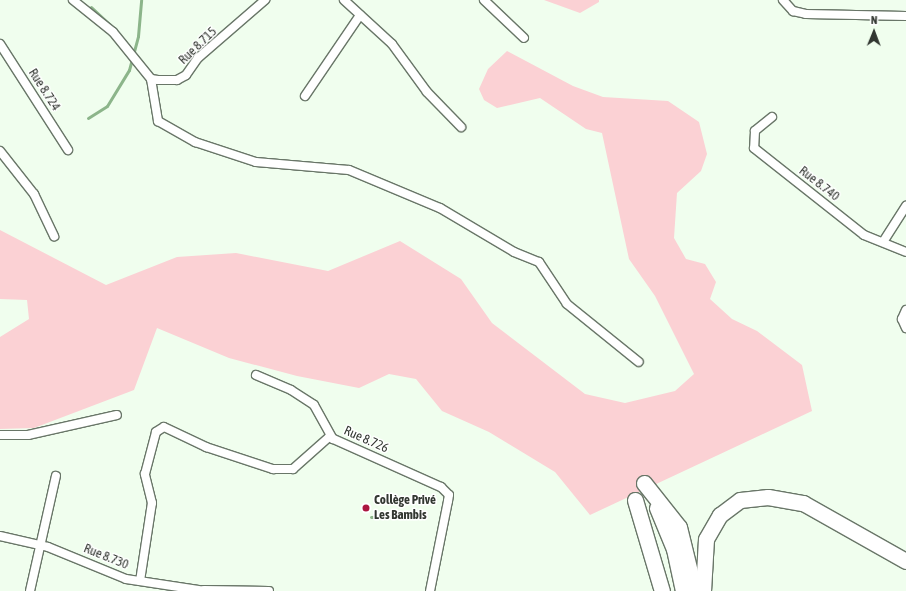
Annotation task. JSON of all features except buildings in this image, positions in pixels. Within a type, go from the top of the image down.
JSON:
[{"type":"highway","points":[[683,591],[669,533],[644,483],[679,527],[695,591]]},
{"type":"highway","points":[[703,591],[706,539],[720,515],[740,500],[768,496],[803,503],[906,561]]},
{"type":"highway","points":[[635,500],[650,541],[662,591]]},
{"type":"highway","points":[[650,541],[651,591]]},
{"type":"street","points":[[73,0],[113,32],[151,79],[158,121],[195,142],[256,162],[349,170],[440,208],[514,252],[539,262],[567,304],[639,362]]},
{"type":"street","name":"Rue 8.715","points":[[151,79],[177,80],[186,75],[198,58],[265,0]]},
{"type":"street","points":[[344,0],[392,44],[426,92],[461,127]]},
{"type":"street","points":[[484,0],[524,38]]},
{"type":"street","points":[[783,0],[793,11],[806,14],[906,16]]},
{"type":"street","points":[[305,96],[360,15]]},
{"type":"street","name":"Rue 8.724","points":[[0,44],[68,150]]},
{"type":"street","name":"Rue 8.740","points":[[772,117],[755,131],[754,148],[864,235],[906,252]]},
{"type":"street","points":[[0,151],[34,194],[54,236]]},
{"type":"street","points":[[883,242],[906,206]]},
{"type":"street","points":[[906,310],[902,319],[906,328]]},
{"type":"street","points":[[256,376],[291,390],[314,405],[332,439]]},
{"type":"street","points":[[0,434],[28,435],[117,415]]},
{"type":"street","name":"Rue 8.726","points":[[140,581],[152,503],[145,474],[156,432],[164,427],[206,447],[273,469],[293,469],[322,440],[332,439],[446,492],[448,501],[430,591]]},
{"type":"street","points":[[30,591],[38,545],[56,476]]},
{"type":"street","name":"Rue 8.730","points":[[0,536],[38,545],[140,581],[204,590],[269,591]]},
{"type":"shaded area","points":[[544,0],[599,0],[599,2],[580,13]]},
{"type":"shaded area","points":[[507,51],[573,86],[603,97],[668,101],[699,122],[707,154],[701,171],[677,193],[674,238],[686,259],[705,264],[716,282],[710,299],[732,319],[757,331],[802,365],[812,411],[590,515],[555,472],[489,432],[442,411],[416,379],[389,374],[359,388],[297,376],[229,358],[157,328],[134,390],[34,428],[0,429],[0,337],[29,319],[27,300],[0,299],[0,230],[106,285],[177,257],[236,253],[328,271],[400,241],[461,279],[492,323],[585,394],[625,403],[675,391],[694,374],[655,296],[629,259],[602,133],[586,129],[540,98],[497,108],[484,100],[479,89],[488,69]]},
{"type":"waterway","points":[[88,118],[107,106],[129,70],[138,36],[141,0]]},
{"type":"waterway","points":[[91,7],[110,25]]},
{"type":"waterway","points":[[371,517],[404,516]]},
{"type":"waterway","points":[[407,516],[423,516]]},
{"type":"place","name":"Collège Privé Les Bambis","points":[[366,508]]}]
